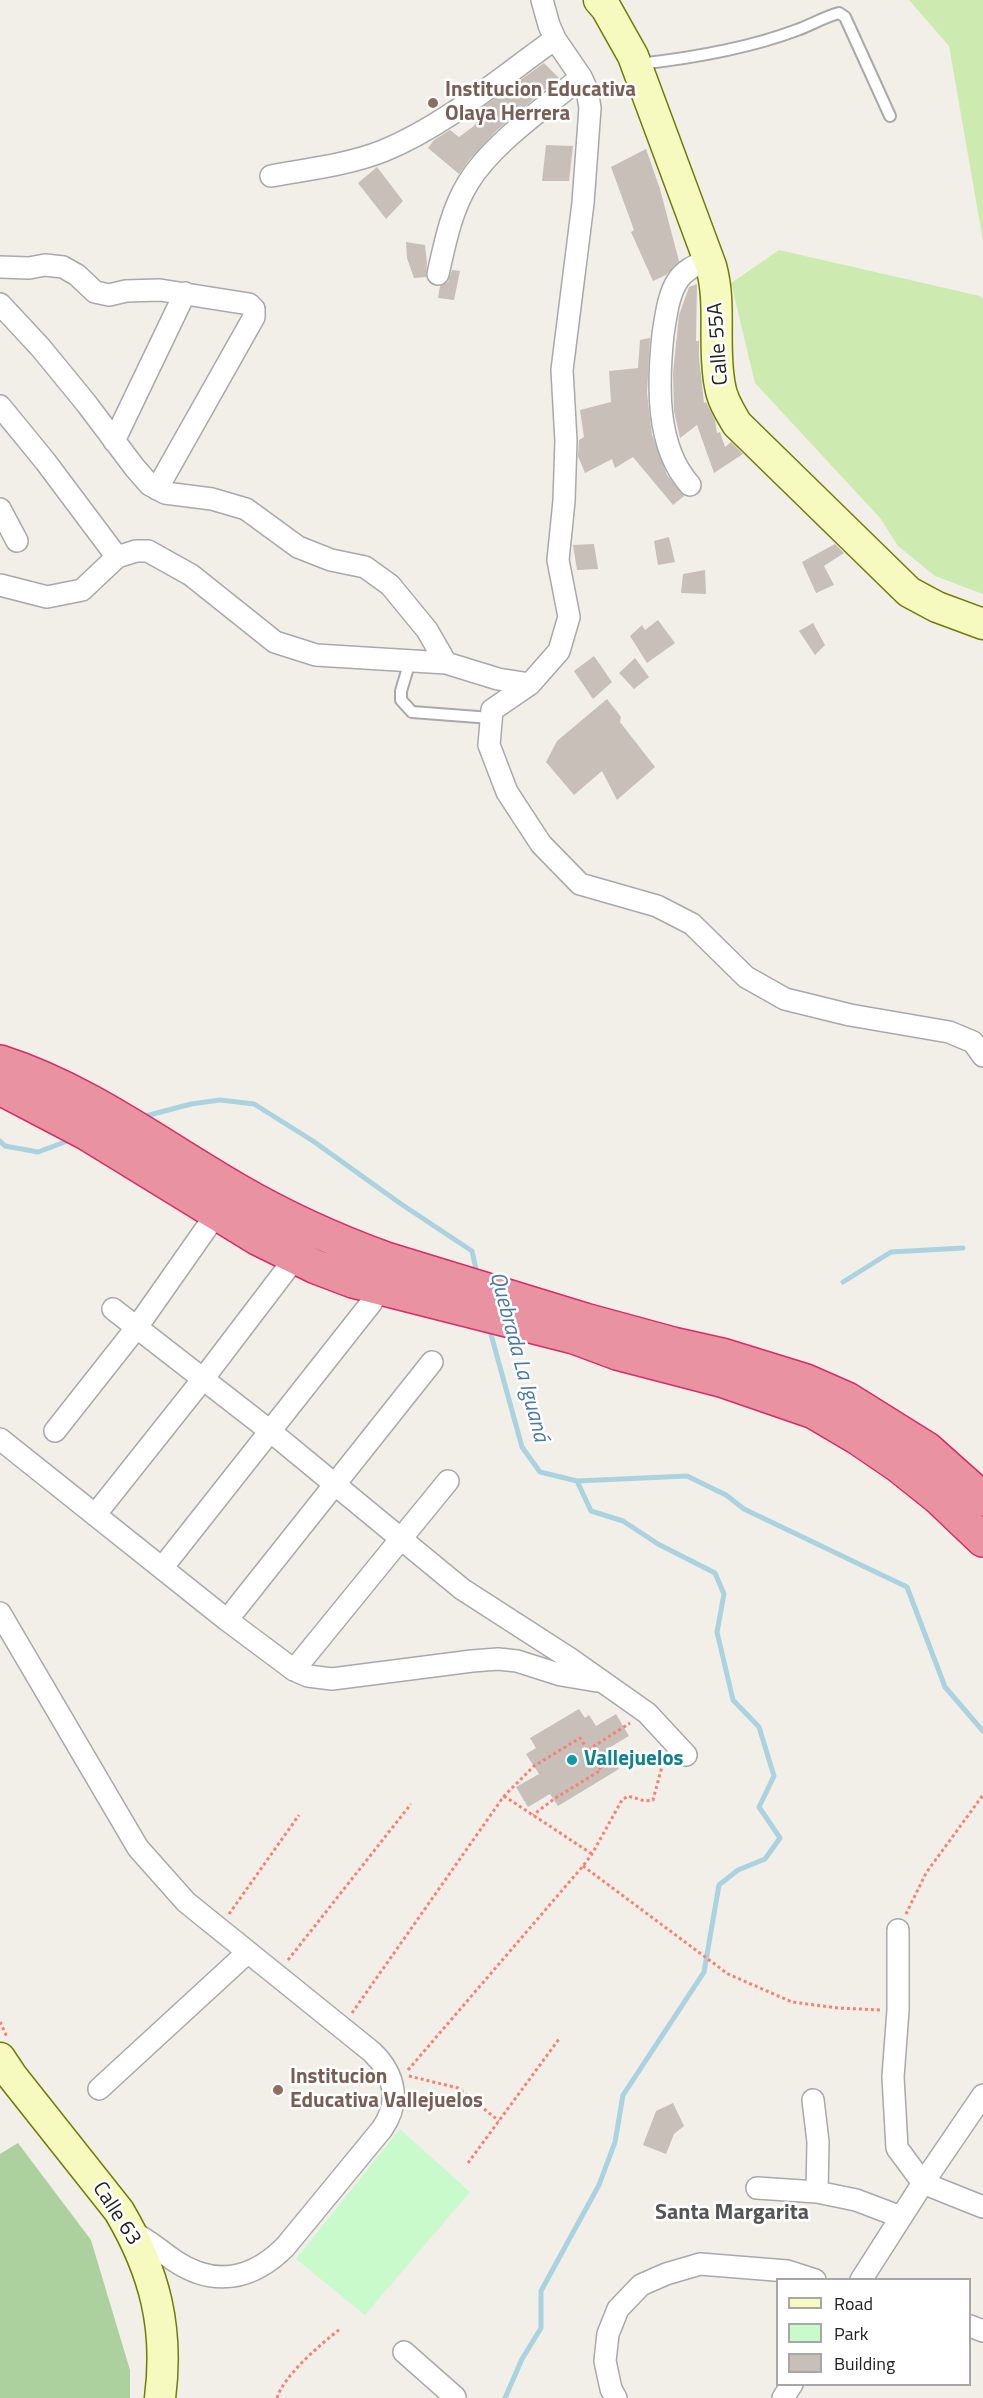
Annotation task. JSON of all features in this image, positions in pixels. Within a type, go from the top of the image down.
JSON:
[{"type":"highway","points":[[0,1062],[25,1070],[106,1109],[236,1190],[301,1225],[386,1259],[580,1328],[617,1353],[739,1385],[814,1412],[899,1466],[939,1498],[983,1540]]},
{"type":"highway","points":[[0,1088],[86,1134],[257,1238],[316,1267],[385,1290],[674,1344],[722,1355],[806,1381],[847,1399],[927,1449],[983,1499]]},
{"type":"street","points":[[542,0],[555,39],[581,77],[590,100],[583,203],[562,370],[566,441],[564,501],[558,560],[569,616],[560,651],[530,684],[492,710],[489,745],[507,792],[541,844],[580,884],[657,906],[692,924],[746,977],[785,999],[850,1015],[949,1032],[973,1042],[983,1056]]},
{"type":"street","name":"Calle 55A","points":[[608,3],[636,65],[708,260],[716,290],[720,386],[728,410],[737,424],[909,592],[937,607],[983,624]]},
{"type":"street","points":[[271,176],[351,162],[384,150],[461,108],[555,39]]},
{"type":"street","points":[[438,274],[450,223],[468,182],[504,140],[581,77]]},
{"type":"street","points":[[690,485],[675,462],[668,443],[660,385],[660,362],[672,290],[685,272],[708,260]]},
{"type":"street","points":[[0,267],[29,268],[45,265],[63,267],[77,275],[95,292],[109,295],[126,291],[185,293],[249,304],[256,312],[157,489]]},
{"type":"street","points":[[114,441],[185,293]]},
{"type":"street","points":[[0,304],[41,348],[135,468],[157,489],[165,493],[212,499],[246,509],[298,547],[331,560],[365,567],[390,585],[427,630],[446,663]]},
{"type":"street","points":[[0,406],[45,461],[117,557]]},
{"type":"street","points":[[0,509],[17,541]]},
{"type":"street","points":[[0,585],[47,597],[82,590],[117,557],[136,551],[148,551],[191,575],[275,642],[316,655],[446,663],[498,680],[530,684]]},
{"type":"street","points":[[55,1431],[137,1327],[210,1223]]},
{"type":"street","points":[[95,1515],[204,1379],[289,1266]]},
{"type":"street","points":[[162,1568],[372,1302]]},
{"type":"street","points":[[113,1309],[270,1431],[462,1589],[569,1658],[647,1713],[686,1755]]},
{"type":"street","points":[[227,1620],[432,1362]]},
{"type":"street","points":[[0,1439],[227,1620],[294,1670],[314,1677],[332,1679],[498,1659],[517,1661],[561,1675],[601,1682]]},
{"type":"street","points":[[294,1670],[448,1481]]},
{"type":"street","points":[[0,1613],[138,1848],[186,1902],[382,2061],[393,2088],[392,2111],[382,2129],[276,2256],[242,2275],[211,2276],[189,2269],[144,2237],[132,2232]]},
{"type":"street","points":[[898,1930],[898,2010],[893,2078],[897,2148],[923,2183],[983,2207]]},
{"type":"street","points":[[99,2089],[248,1952]]},
{"type":"street","name":"Calle 63","points":[[0,2058],[119,2211],[132,2232],[147,2267],[159,2306],[163,2342],[160,2398]]},
{"type":"street","points":[[862,2278],[923,2183],[983,2096]]},
{"type":"street","points":[[813,2100],[818,2142],[818,2192]]},
{"type":"street","points":[[757,2188],[818,2192],[856,2200],[901,2217]]},
{"type":"street","points":[[616,2398],[611,2389],[605,2361],[608,2334],[618,2309],[641,2285],[666,2274],[700,2264],[787,2271],[809,2278]]},
{"type":"street","points":[[404,2352],[458,2393]]},
{"type":"lane","points":[[636,65],[742,46],[797,30],[839,13],[845,17],[890,116]]},
{"type":"lane","points":[[410,661],[401,691],[401,700],[412,712],[491,718]]},
{"type":"path","points":[[588,1750],[647,1713]]},
{"type":"path","points":[[499,2121],[458,2088],[403,2075],[583,1866],[625,1797],[649,1802],[653,1800],[669,1735]]},
{"type":"path","points":[[342,2027],[504,1796],[534,1766],[580,1738],[601,1770],[533,1815]]},
{"type":"path","points":[[898,1930],[926,1873],[983,1795]]},
{"type":"path","points":[[504,1796],[592,1854]]},
{"type":"path","points":[[276,1975],[411,1804]]},
{"type":"path","points":[[219,1928],[299,1815]]},
{"type":"path","points":[[583,1866],[728,1974],[792,2002],[838,2008],[898,2010]]},
{"type":"path","points":[[468,2163],[559,2039]]},
{"type":"path","points":[[277,2398],[295,2372],[340,2329]]},
{"type":"green space","points":[[909,0],[983,0],[983,241],[949,46]]},
{"type":"green space","points":[[779,250],[980,296],[983,299],[983,594],[935,576],[898,546],[880,518],[755,383],[731,283]]},
{"type":"green space","points":[[400,2129],[470,2192],[365,2315],[296,2259]]},
{"type":"green space","points":[[18,2143],[91,2240],[130,2370],[130,2398],[0,2398],[0,2154]]},
{"type":"building","points":[[544,63],[559,78],[496,131],[459,174],[428,148],[434,140],[450,130],[459,137],[474,126],[486,110],[483,107]]},
{"type":"building","points":[[546,145],[573,146],[569,181],[542,181]]},
{"type":"building","points":[[646,149],[660,189],[679,261],[666,275],[653,281],[631,232],[634,230],[611,167]]},
{"type":"building","points":[[377,167],[403,201],[386,219],[358,183]]},
{"type":"building","points":[[406,242],[425,245],[426,277],[414,278],[407,258]]},
{"type":"building","points":[[452,270],[460,271],[454,300],[438,298],[440,286],[448,282]]},
{"type":"building","points":[[697,284],[696,341],[699,341],[704,403],[706,402],[715,420],[717,433],[720,432],[725,447],[731,442],[743,454],[714,473],[697,425],[680,438],[674,411],[673,373],[679,315],[689,287]]},
{"type":"building","points":[[650,338],[647,393],[652,435],[667,475],[684,496],[673,505],[633,457],[615,468],[612,459],[585,473],[578,456],[579,440],[584,437],[580,410],[611,402],[609,371],[638,368],[640,340]]},
{"type":"building","points":[[669,537],[675,562],[658,565],[654,541]]},
{"type":"building","points":[[594,544],[598,569],[577,570],[573,545]]},
{"type":"building","points":[[835,544],[844,553],[824,566],[834,585],[816,593],[802,562]]},
{"type":"building","points":[[705,570],[706,594],[681,593],[683,574]]},
{"type":"building","points":[[658,620],[675,643],[647,663],[630,636],[642,625],[645,630]]},
{"type":"building","points":[[813,623],[825,645],[815,655],[799,631]]},
{"type":"building","points":[[594,656],[612,682],[593,699],[574,671]]},
{"type":"building","points":[[635,658],[649,677],[634,689],[619,673]]},
{"type":"building","points":[[607,699],[621,717],[620,722],[655,767],[617,800],[602,771],[574,795],[546,762],[557,741]]},
{"type":"building","name":"Vallejuelos","points":[[579,1709],[585,1718],[589,1715],[596,1726],[616,1714],[629,1736],[607,1749],[619,1769],[558,1806],[550,1794],[528,1807],[516,1787],[539,1774],[526,1754],[536,1748],[530,1738]]},
{"type":"building","points":[[673,2103],[684,2126],[674,2134],[666,2154],[643,2145],[656,2111]]},
{"type":"waterway","name":"Quebrada La Iguaná","points":[[142,1117],[191,1104],[220,1100],[254,1104],[313,1141],[472,1251],[477,1274]]},
{"type":"waterway","name":"Quebrada La Iguaná","points":[[0,1141],[5,1146],[38,1152],[73,1139]]},
{"type":"waterway","points":[[843,1282],[891,1252],[963,1248]]},
{"type":"waterway","name":"Quebrada La Iguaná","points":[[489,1327],[522,1447],[540,1472],[577,1481],[687,1476],[726,1495],[744,1509],[907,1587],[945,1687],[983,1731]]},
{"type":"waterway","points":[[505,2398],[522,2359],[541,2328],[541,2291],[599,2185],[615,2142],[623,2095],[704,1972],[719,1885],[738,1870],[765,1859],[780,1838],[759,1807],[774,1776],[759,1727],[733,1700],[717,1632],[724,1594],[715,1573],[658,1544],[623,1521],[591,1511],[577,1481]]},
{"type":"place","name":"Institucion Educativa Olaya Herrera","points":[[433,103]]},
{"type":"place","name":"Vallejuelos","points":[[572,1760]]},
{"type":"place","name":"Institucion Educativa Vallejuelos","points":[[278,2090]]},
{"type":"district","name":"Santa Margarita","points":[[732,2214]]}]
